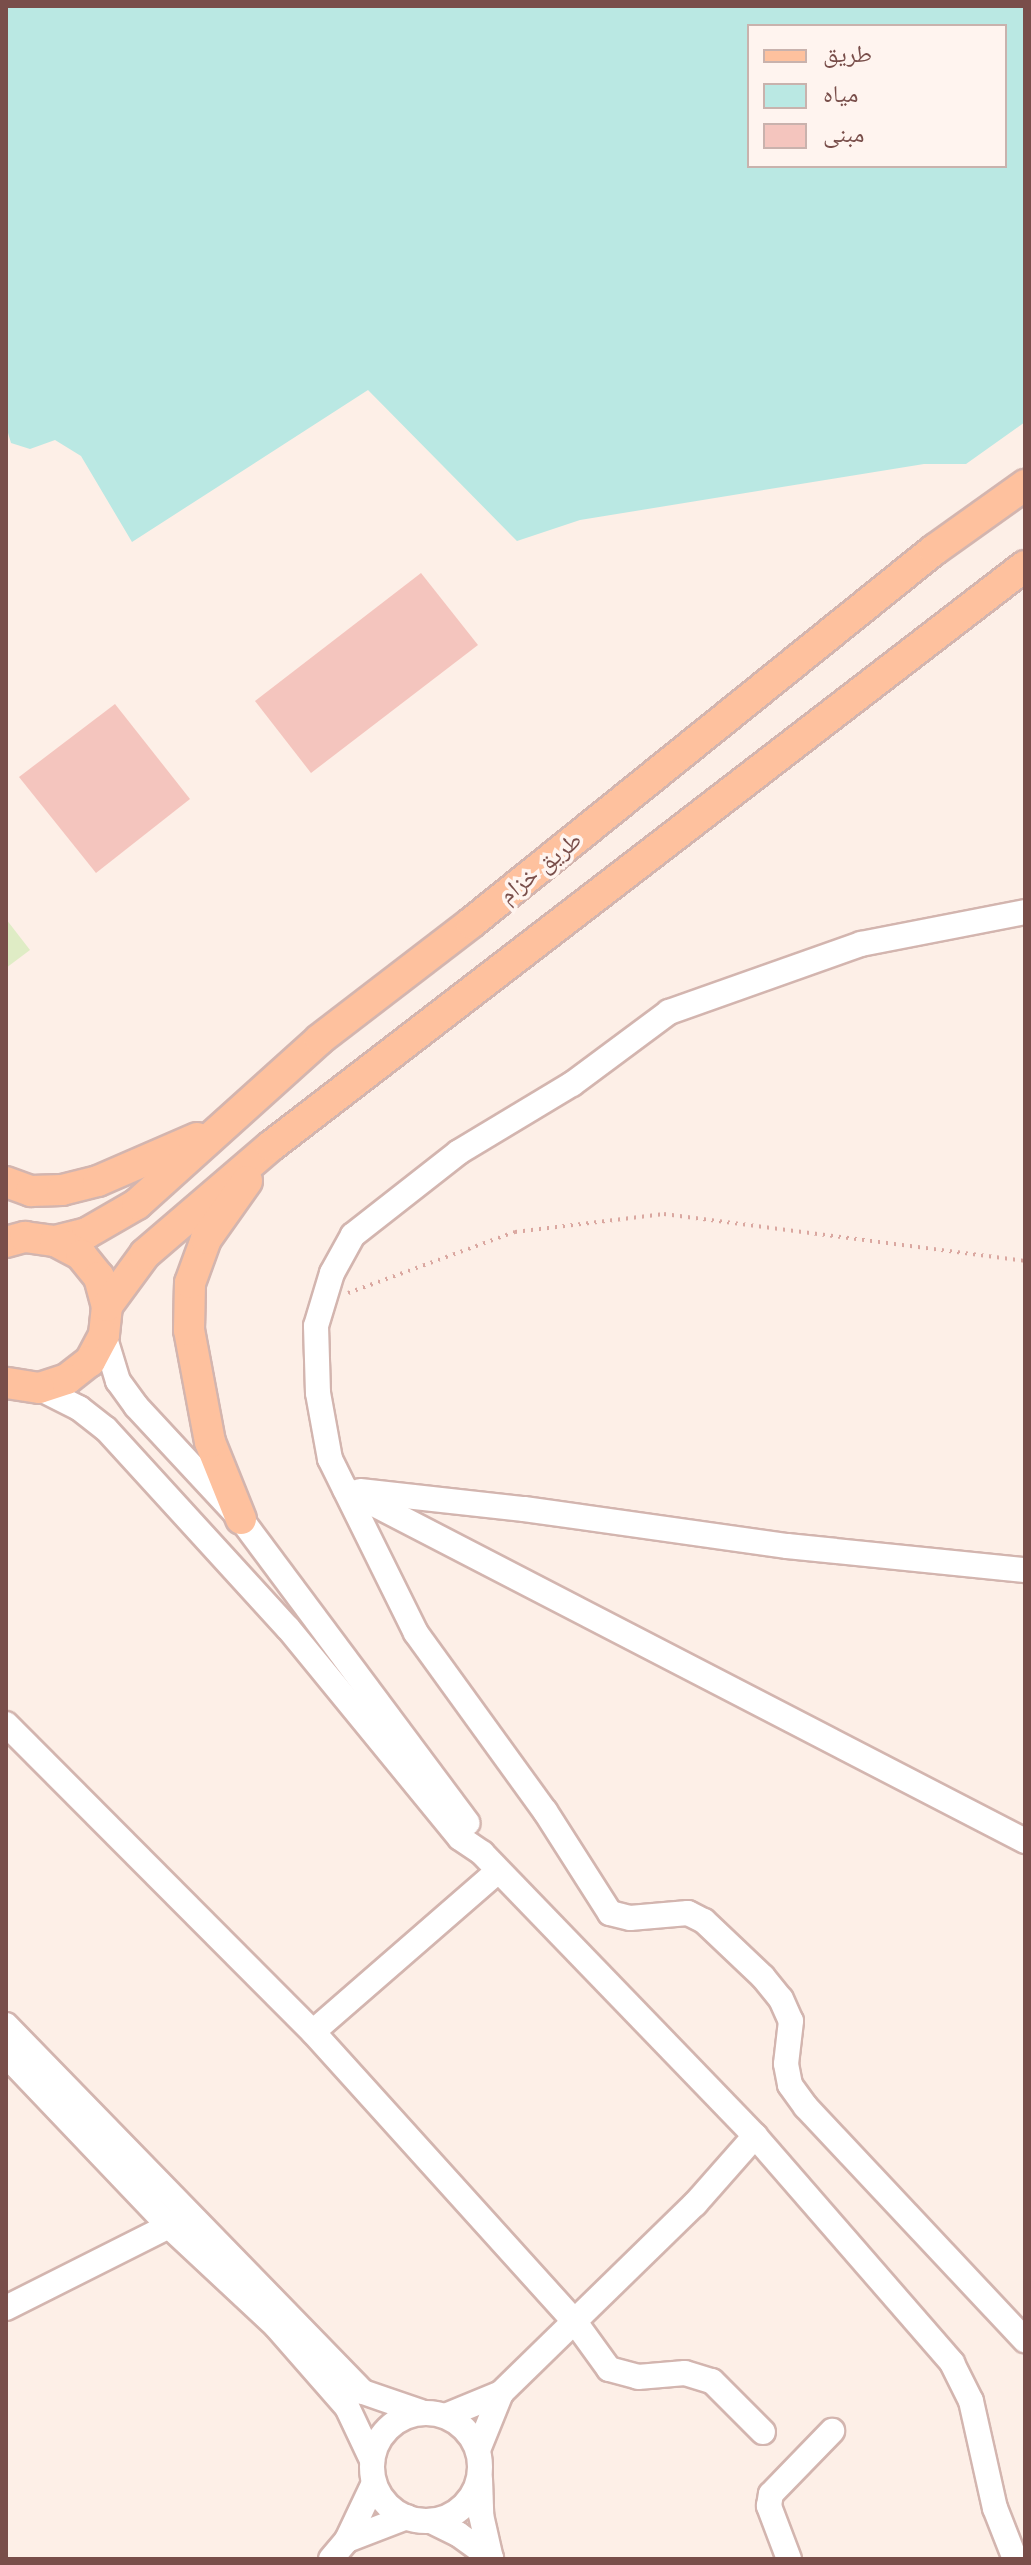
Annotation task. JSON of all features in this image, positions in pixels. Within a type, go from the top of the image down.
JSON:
[{"type":"main road","name":"طريق خزام","points":[[23,1236],[87,1233],[115,1219],[225,1126],[320,1039],[471,923],[934,550],[1025,485]]},
{"type":"main road","points":[[15,1385],[67,1379],[79,1370],[90,1361],[106,1320],[145,1254],[271,1146],[1025,566]]},
{"type":"main road","points":[[6,1182],[31,1191],[62,1190],[98,1181],[225,1126]]},
{"type":"main road","points":[[241,1519],[210,1442],[189,1330],[190,1283],[206,1239],[271,1146]]},
{"type":"main road","points":[[23,1236],[81,1255],[99,1277],[106,1320]]},
{"type":"street","points":[[1025,912],[861,944],[669,1012],[572,1084],[459,1152],[353,1235],[332,1273],[316,1326],[318,1393],[330,1459],[416,1633],[545,1811],[610,1913],[630,1918],[688,1913],[704,1921],[763,1977],[781,1999],[791,2021],[786,2064],[790,2085],[806,2107],[1025,2340]]},
{"type":"street","points":[[106,1320],[118,1381],[136,1406],[241,1519],[474,1830],[490,1862]]},
{"type":"street","points":[[15,1385],[79,1408],[106,1429],[288,1628],[460,1838],[490,1862],[755,2136],[952,2363],[971,2401],[995,2508],[1015,2559]]},
{"type":"street","points":[[345,1489],[493,1505],[787,1546],[1025,1570]]},
{"type":"street","points":[[345,1489],[1025,1841]]},
{"type":"street","points":[[477,1555],[462,1538],[461,1524],[470,1512],[493,1505]]},
{"type":"street","points":[[6,1724],[313,2032],[575,2322],[609,2369],[638,2377],[685,2373],[712,2381],[763,2432]]},
{"type":"street","points":[[313,2032],[490,1862]]},
{"type":"street","points":[[6,2025],[347,2407],[386,2504],[458,2534],[491,2558]]},
{"type":"street","points":[[6,2055],[363,2392],[433,2414],[466,2429],[479,2462],[481,2515],[491,2558]]},
{"type":"street","points":[[339,2550],[373,2472],[381,2437],[398,2420],[433,2414],[501,2393],[695,2204],[755,2136]]},
{"type":"street","points":[[6,2308],[180,2222]]},
{"type":"street","points":[[339,2550],[419,2519],[454,2513],[471,2497],[501,2393]]},
{"type":"street","points":[[789,2559],[769,2506],[771,2494],[832,2431]]},
{"type":"path","points":[[323,1302],[515,1232],[664,1214],[1025,1261]]},
{"type":"green space","points":[[6,919],[30,950],[6,968]]},
{"type":"water","points":[[6,6],[1025,6],[1025,422],[966,464],[924,464],[580,520],[517,541],[368,390],[132,542],[81,456],[55,440],[30,449],[11,443],[6,426]]},
{"type":"building","points":[[421,573],[478,645],[311,773],[255,701]]},
{"type":"building","points":[[115,704],[190,799],[96,873],[19,777]]}]
